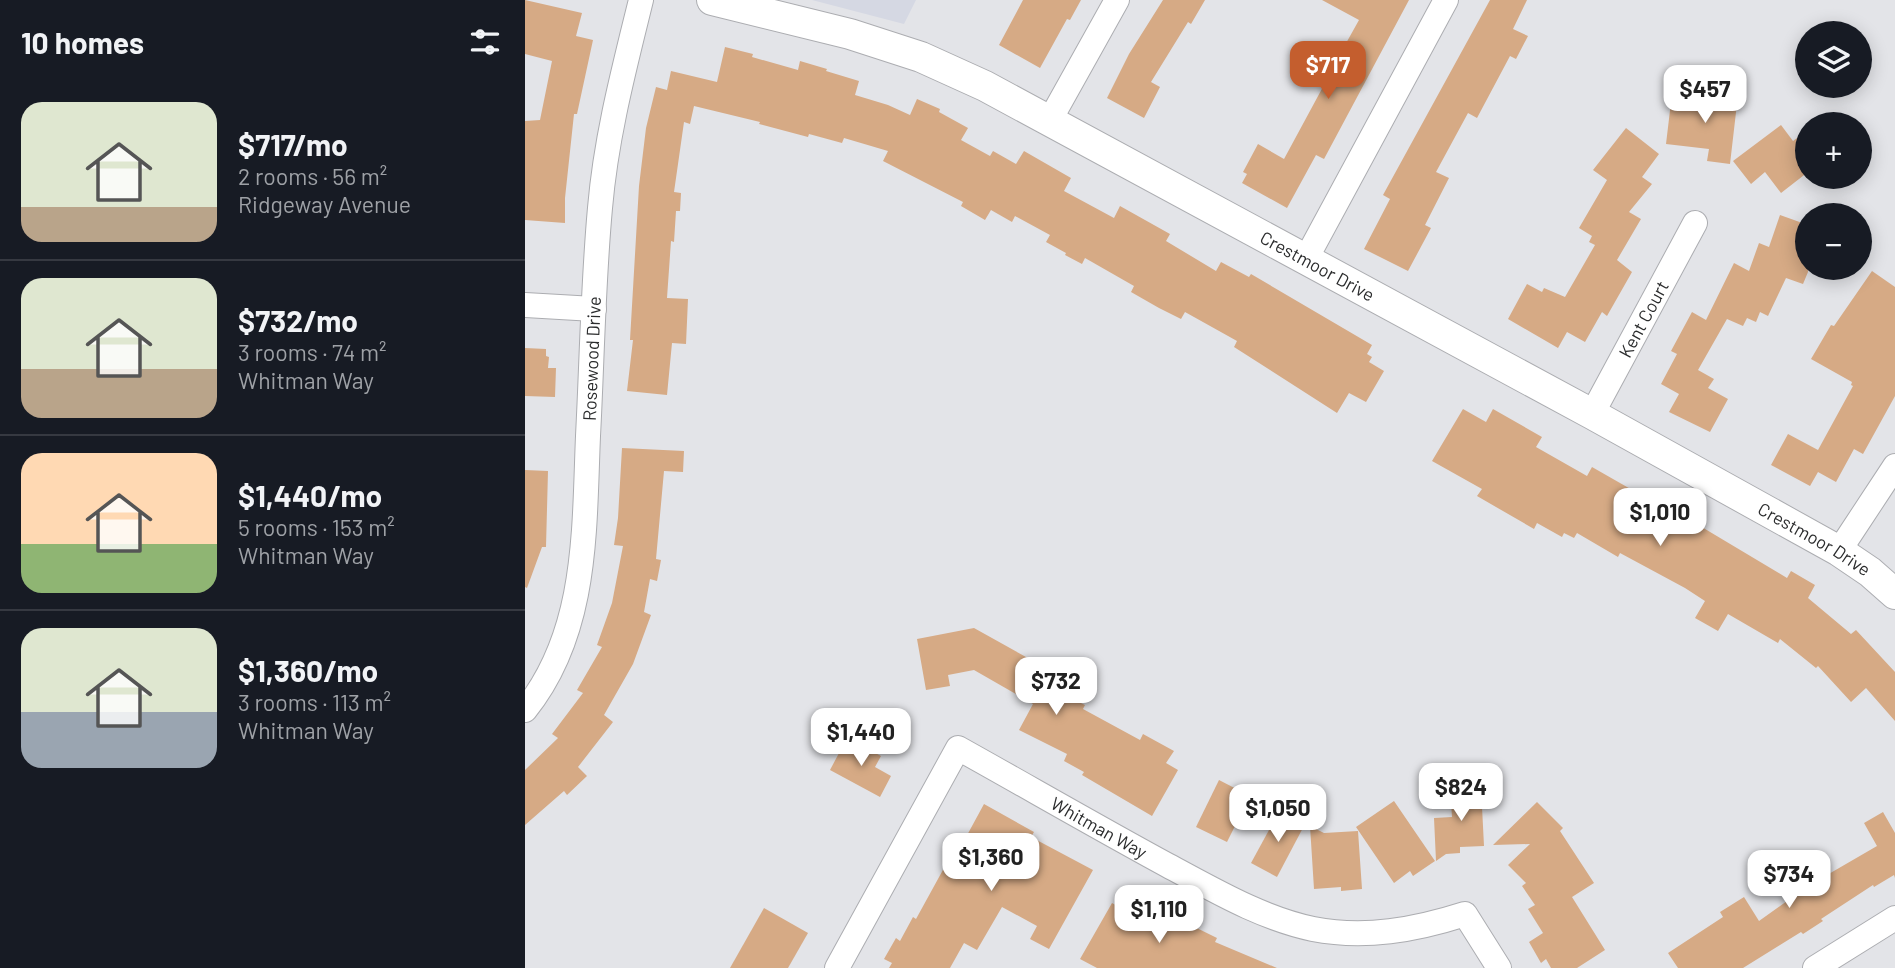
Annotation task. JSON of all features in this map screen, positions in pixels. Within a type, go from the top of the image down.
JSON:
[{"type":"street","name":"Rosewood Drive","points":[[525,710],[557,658],[574,609],[583,555],[594,309],[605,162],[612,120],[641,0]]},
{"type":"street","name":"Crestmoor Drive","points":[[712,0],[850,34],[921,57],[985,86],[1592,414],[1839,551],[1870,572],[1895,594]]},
{"type":"street","points":[[1050,120],[1117,0]]},
{"type":"street","points":[[1306,259],[1446,0]]},
{"type":"street","name":"Kent Court","points":[[1592,414],[1695,223]]},
{"type":"street","points":[[525,305],[594,309]]},
{"type":"street","points":[[1839,551],[1895,466]]},
{"type":"street","name":"Whitman Way","points":[[837,968],[958,748],[1227,897],[1270,916],[1313,929],[1357,933],[1395,932],[1465,914],[1499,968]]},
{"type":"street","points":[[1815,968],[1895,919]]},
{"type":"shaded area","points":[[812,0],[916,0],[904,24]]},
{"type":"building","points":[[525,0],[582,13],[576,36],[593,40],[577,114],[574,114],[565,223],[525,220],[525,121],[540,120],[552,61],[525,54]]},
{"type":"building","points":[[1023,0],[1081,0],[1070,20],[1067,19],[1040,68],[999,45]]},
{"type":"building","points":[[1163,0],[1205,0],[1151,82],[1160,87],[1144,118],[1107,98],[1129,54]]},
{"type":"building","points":[[1322,0],[1409,0],[1324,159],[1316,155],[1287,208],[1242,183],[1247,174],[1243,172],[1258,144],[1284,159],[1324,85],[1319,82],[1331,61],[1335,63],[1359,20]]},
{"type":"building","points":[[1490,0],[1527,0],[1513,29],[1528,36],[1516,59],[1510,56],[1477,118],[1468,113],[1436,172],[1449,178],[1425,225],[1431,228],[1408,271],[1364,249],[1390,199],[1383,195]]},
{"type":"building","points":[[725,47],[798,70],[800,61],[827,69],[826,71],[859,81],[855,95],[910,115],[917,99],[940,109],[939,112],[968,128],[961,140],[990,156],[993,151],[1016,164],[1024,151],[1071,178],[1064,191],[1114,218],[1120,206],[1170,234],[1166,241],[1216,271],[1221,262],[1249,277],[1251,274],[1372,345],[1367,354],[1372,357],[1369,362],[1384,371],[1366,402],[1349,393],[1337,413],[1234,347],[1237,341],[1185,312],[1181,319],[1159,308],[1131,292],[1134,286],[1085,258],[1082,264],[1065,255],[1066,253],[1046,242],[1050,235],[1015,216],[1012,222],[991,210],[985,220],[961,206],[963,202],[883,161],[888,151],[844,138],[842,143],[809,134],[808,137],[694,106],[690,124],[684,122],[674,192],[681,193],[680,211],[676,211],[674,242],[671,241],[667,298],[688,299],[686,344],[672,343],[667,395],[627,391],[633,340],[630,340],[639,186],[646,128],[656,87],[667,90],[671,71],[717,82]]},
{"type":"building","points":[[1709,91],[1738,95],[1730,164],[1707,161],[1709,149],[1666,144],[1671,102],[1707,102]]},
{"type":"building","points":[[1781,125],[1793,141],[1795,140],[1795,182],[1781,193],[1765,172],[1751,184],[1733,161]]},
{"type":"building","points":[[1626,128],[1659,154],[1642,177],[1652,184],[1629,212],[1641,219],[1617,260],[1632,272],[1607,316],[1602,312],[1585,342],[1567,332],[1558,348],[1508,319],[1527,284],[1542,292],[1544,288],[1565,297],[1595,245],[1589,242],[1592,236],[1579,228],[1607,180],[1593,170]]},
{"type":"building","points":[[1780,215],[1795,220],[1795,280],[1805,280],[1803,284],[1786,278],[1768,316],[1760,312],[1756,322],[1747,318],[1743,326],[1727,319],[1698,370],[1714,379],[1708,388],[1728,399],[1710,432],[1669,412],[1679,394],[1661,384],[1677,354],[1671,351],[1692,312],[1706,320],[1734,263],[1749,271],[1759,243],[1769,247]]},
{"type":"building","points":[[1872,271],[1895,287],[1895,396],[1863,454],[1854,449],[1836,482],[1818,472],[1810,486],[1771,465],[1788,434],[1818,450],[1853,386],[1852,382],[1811,359],[1831,325],[1834,326],[1866,280],[1872,280]]},
{"type":"building","points":[[525,348],[546,349],[546,356],[549,357],[548,368],[556,368],[555,397],[525,396]]},
{"type":"building","points":[[1463,409],[1486,422],[1493,409],[1542,437],[1536,447],[1587,476],[1592,467],[1641,495],[1634,507],[1677,531],[1685,517],[1787,578],[1791,571],[1815,585],[1808,598],[1851,634],[1856,630],[1895,672],[1895,721],[1866,688],[1851,702],[1818,666],[1816,668],[1780,639],[1778,643],[1728,614],[1718,631],[1695,618],[1705,601],[1685,588],[1620,553],[1618,557],[1577,533],[1574,538],[1564,533],[1562,537],[1537,523],[1534,529],[1477,496],[1482,489],[1432,461]]},
{"type":"building","points":[[622,448],[684,451],[683,472],[664,471],[656,559],[661,560],[657,581],[650,579],[644,612],[651,615],[633,664],[604,715],[613,722],[578,767],[587,776],[567,795],[564,791],[525,825],[525,770],[558,738],[552,734],[583,693],[577,690],[602,647],[597,645],[612,603],[623,546],[614,545]]},
{"type":"building","points":[[525,470],[548,471],[546,547],[542,547],[527,588],[525,587]]},
{"type":"building","points":[[974,628],[1044,667],[1036,681],[1085,705],[1083,709],[1140,740],[1143,734],[1174,751],[1166,763],[1178,770],[1152,816],[1082,775],[1084,772],[1064,761],[1067,754],[1019,730],[1033,704],[974,670],[948,675],[950,686],[926,690],[917,639]]},
{"type":"building","points":[[847,738],[881,756],[875,767],[891,776],[880,797],[830,770]]},
{"type":"building","points":[[1219,780],[1250,796],[1227,842],[1196,827]]},
{"type":"building","points":[[1481,787],[1484,846],[1460,847],[1460,853],[1446,854],[1436,861],[1434,818],[1452,817],[1450,788]]},
{"type":"building","points":[[1394,801],[1435,861],[1413,876],[1410,871],[1394,883],[1356,827]]},
{"type":"building","points":[[1537,802],[1563,828],[1560,831],[1594,883],[1572,897],[1605,950],[1577,968],[1551,968],[1546,959],[1541,963],[1529,942],[1543,933],[1528,909],[1535,905],[1522,886],[1526,883],[1508,865],[1530,844],[1493,845]]},
{"type":"building","points":[[984,804],[1034,832],[1031,837],[1093,870],[1049,949],[1030,939],[1037,926],[1002,907],[977,950],[964,943],[950,968],[889,968],[892,963],[884,959],[896,938],[900,941],[913,917],[916,919],[955,848],[959,850]]},
{"type":"building","points":[[1280,810],[1305,824],[1277,877],[1251,863]]},
{"type":"building","points":[[1883,812],[1895,833],[1895,878],[1894,875],[1874,887],[1873,885],[1803,934],[1801,932],[1743,968],[1678,968],[1668,953],[1723,917],[1720,912],[1744,897],[1759,921],[1826,873],[1827,875],[1877,846],[1864,823]]},
{"type":"building","points":[[1310,826],[1324,833],[1358,831],[1362,889],[1314,889]]},
{"type":"building","points":[[1112,903],[1144,921],[1152,906],[1217,938],[1215,942],[1277,968],[1097,968],[1080,959]]},
{"type":"building","points":[[764,908],[808,933],[788,968],[730,968]]}]
